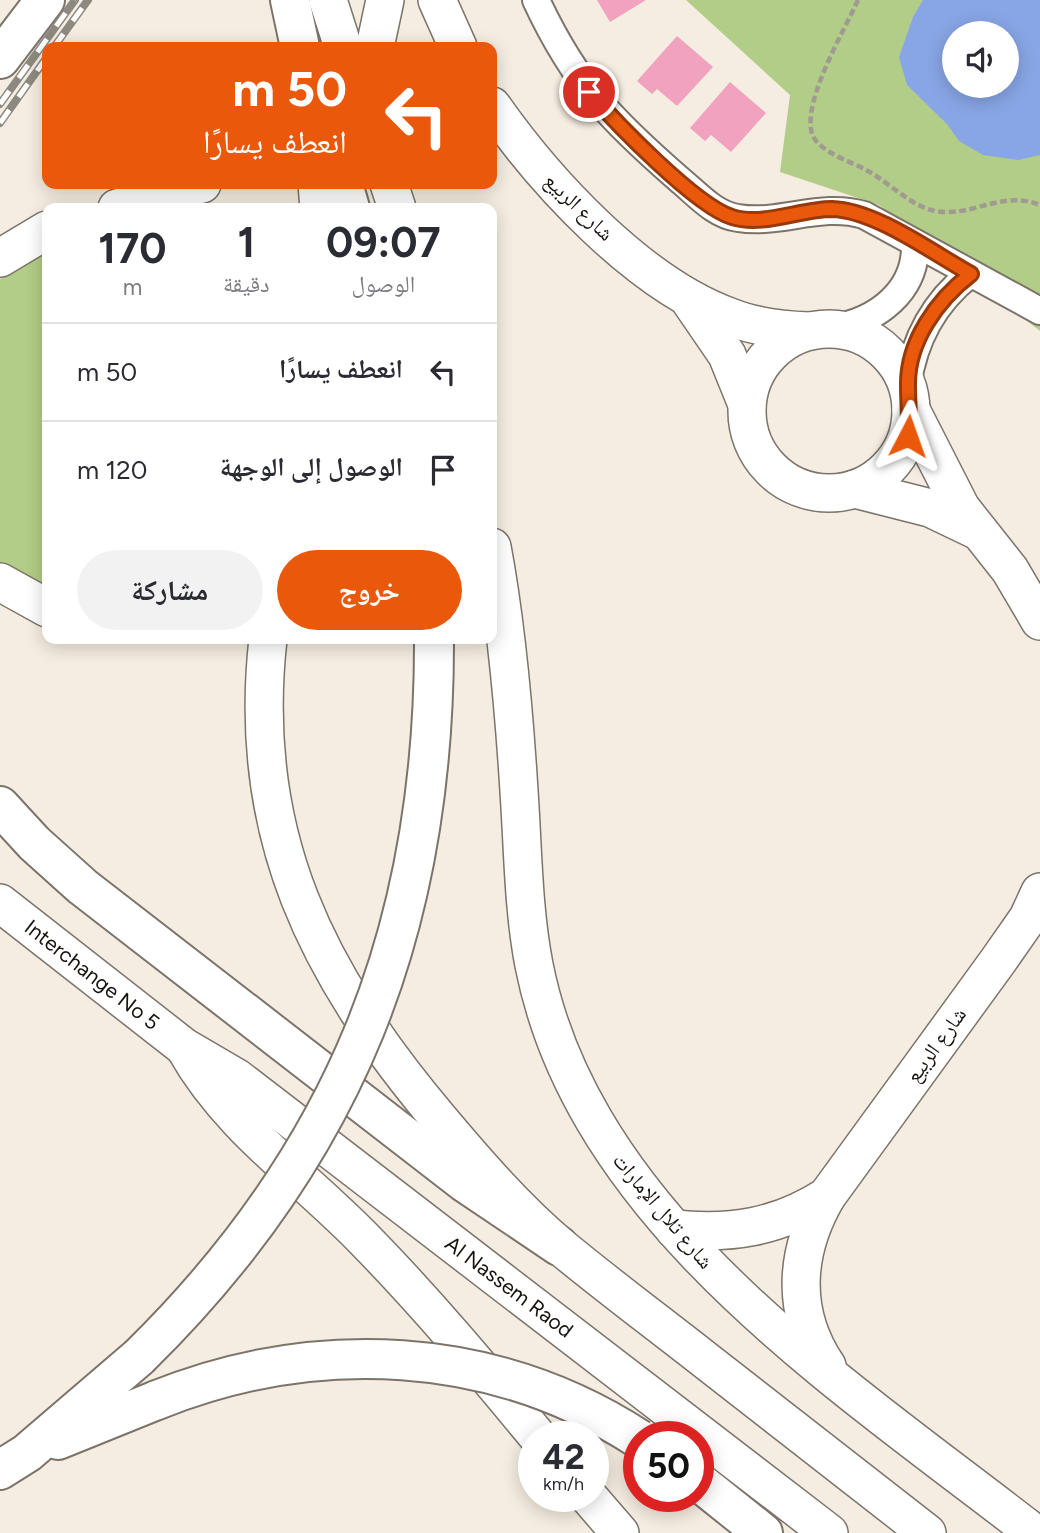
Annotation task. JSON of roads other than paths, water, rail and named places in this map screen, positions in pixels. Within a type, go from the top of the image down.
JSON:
[{"type":"highway","points":[[0,59],[45,0]]},
{"type":"highway","points":[[290,0],[299,42]]},
{"type":"highway","points":[[13,1461],[139,1357],[219,1273],[281,1191],[317,1132],[367,1028],[389,964],[415,863],[431,749],[434,644]]},
{"type":"highway","points":[[0,806],[34,843],[83,887],[464,1182],[559,1246]]},
{"type":"highway","points":[[13,1461],[157,1400],[220,1377],[272,1365],[352,1357],[392,1358],[472,1369],[511,1379],[586,1409],[623,1430]]},
{"type":"highway","points":[[714,1494],[752,1524]]},
{"type":"main road","points":[[328,0],[341,42]]},
{"type":"main road","points":[[376,42],[384,0]]},
{"type":"main road","points":[[437,0],[456,42]]},
{"type":"main road","name":"شارع الربيع","points":[[497,113],[524,152],[572,204],[625,251],[682,293],[730,317],[769,327],[821,330]]},
{"type":"main road","points":[[135,203],[184,189]]},
{"type":"main road","points":[[0,258],[42,233]]},
{"type":"main road","name":"شارع الربيع","points":[[682,293],[714,332],[746,402]]},
{"type":"main road","points":[[909,398],[908,436],[896,459],[878,477],[855,489],[828,494],[800,489],[776,476],[758,455],[747,429],[746,402],[753,378],[766,357],[786,341],[821,330],[858,334],[879,346],[896,364],[947,484],[976,530],[1010,570],[1040,621]]},
{"type":"main road","points":[[855,489],[930,508],[976,530]]},
{"type":"main road","points":[[0,582],[42,605]]},
{"type":"main road","name":"شارع تلال الإمارات","points":[[497,586],[512,698],[527,924],[545,1008],[576,1088],[596,1126],[639,1188],[674,1229],[749,1307],[1034,1533]]},
{"type":"main road","points":[[268,644],[264,728],[271,796],[286,862],[314,936],[352,1005],[397,1069],[489,1175],[559,1246],[927,1533]]},
{"type":"main road","name":"شارع الربيع","points":[[833,1375],[813,1340],[801,1300],[800,1273],[804,1245],[813,1219],[1028,918],[1040,892]]},
{"type":"main road","name":"Interchange No 5","points":[[0,903],[184,1046]]},
{"type":"main road","points":[[184,1046],[217,1098],[413,1291],[524,1421]]},
{"type":"main road","name":"Al Nassem Raod","points":[[184,1046],[237,1078],[830,1533]]},
{"type":"main road","name":"شارع الربيع","points":[[674,1229],[720,1232],[765,1225],[788,1218],[827,1196]]},
{"type":"main road","points":[[602,1512],[620,1533]]},
{"type":"street","points":[[536,0],[558,47],[589,92],[626,133],[721,213],[749,220],[816,210],[848,211],[864,215],[1040,311]]},
{"type":"street","points":[[821,330],[865,320],[892,300],[911,275],[915,243]]},
{"type":"street","points":[[909,398],[913,355],[925,326],[944,297],[971,274]]},
{"type":"street","points":[[892,300],[925,326]]},
{"type":"water","points":[[923,0],[1040,0],[1040,155],[1018,160],[983,155],[959,141],[947,124],[907,85],[899,57],[913,17]]},
{"type":"railway","points":[[45,42],[75,0]]},
{"type":"railway","points":[[58,42],[88,0]]},
{"type":"railway","points":[[0,104],[42,46]]},
{"type":"railway","points":[[0,123],[42,64]]}]
